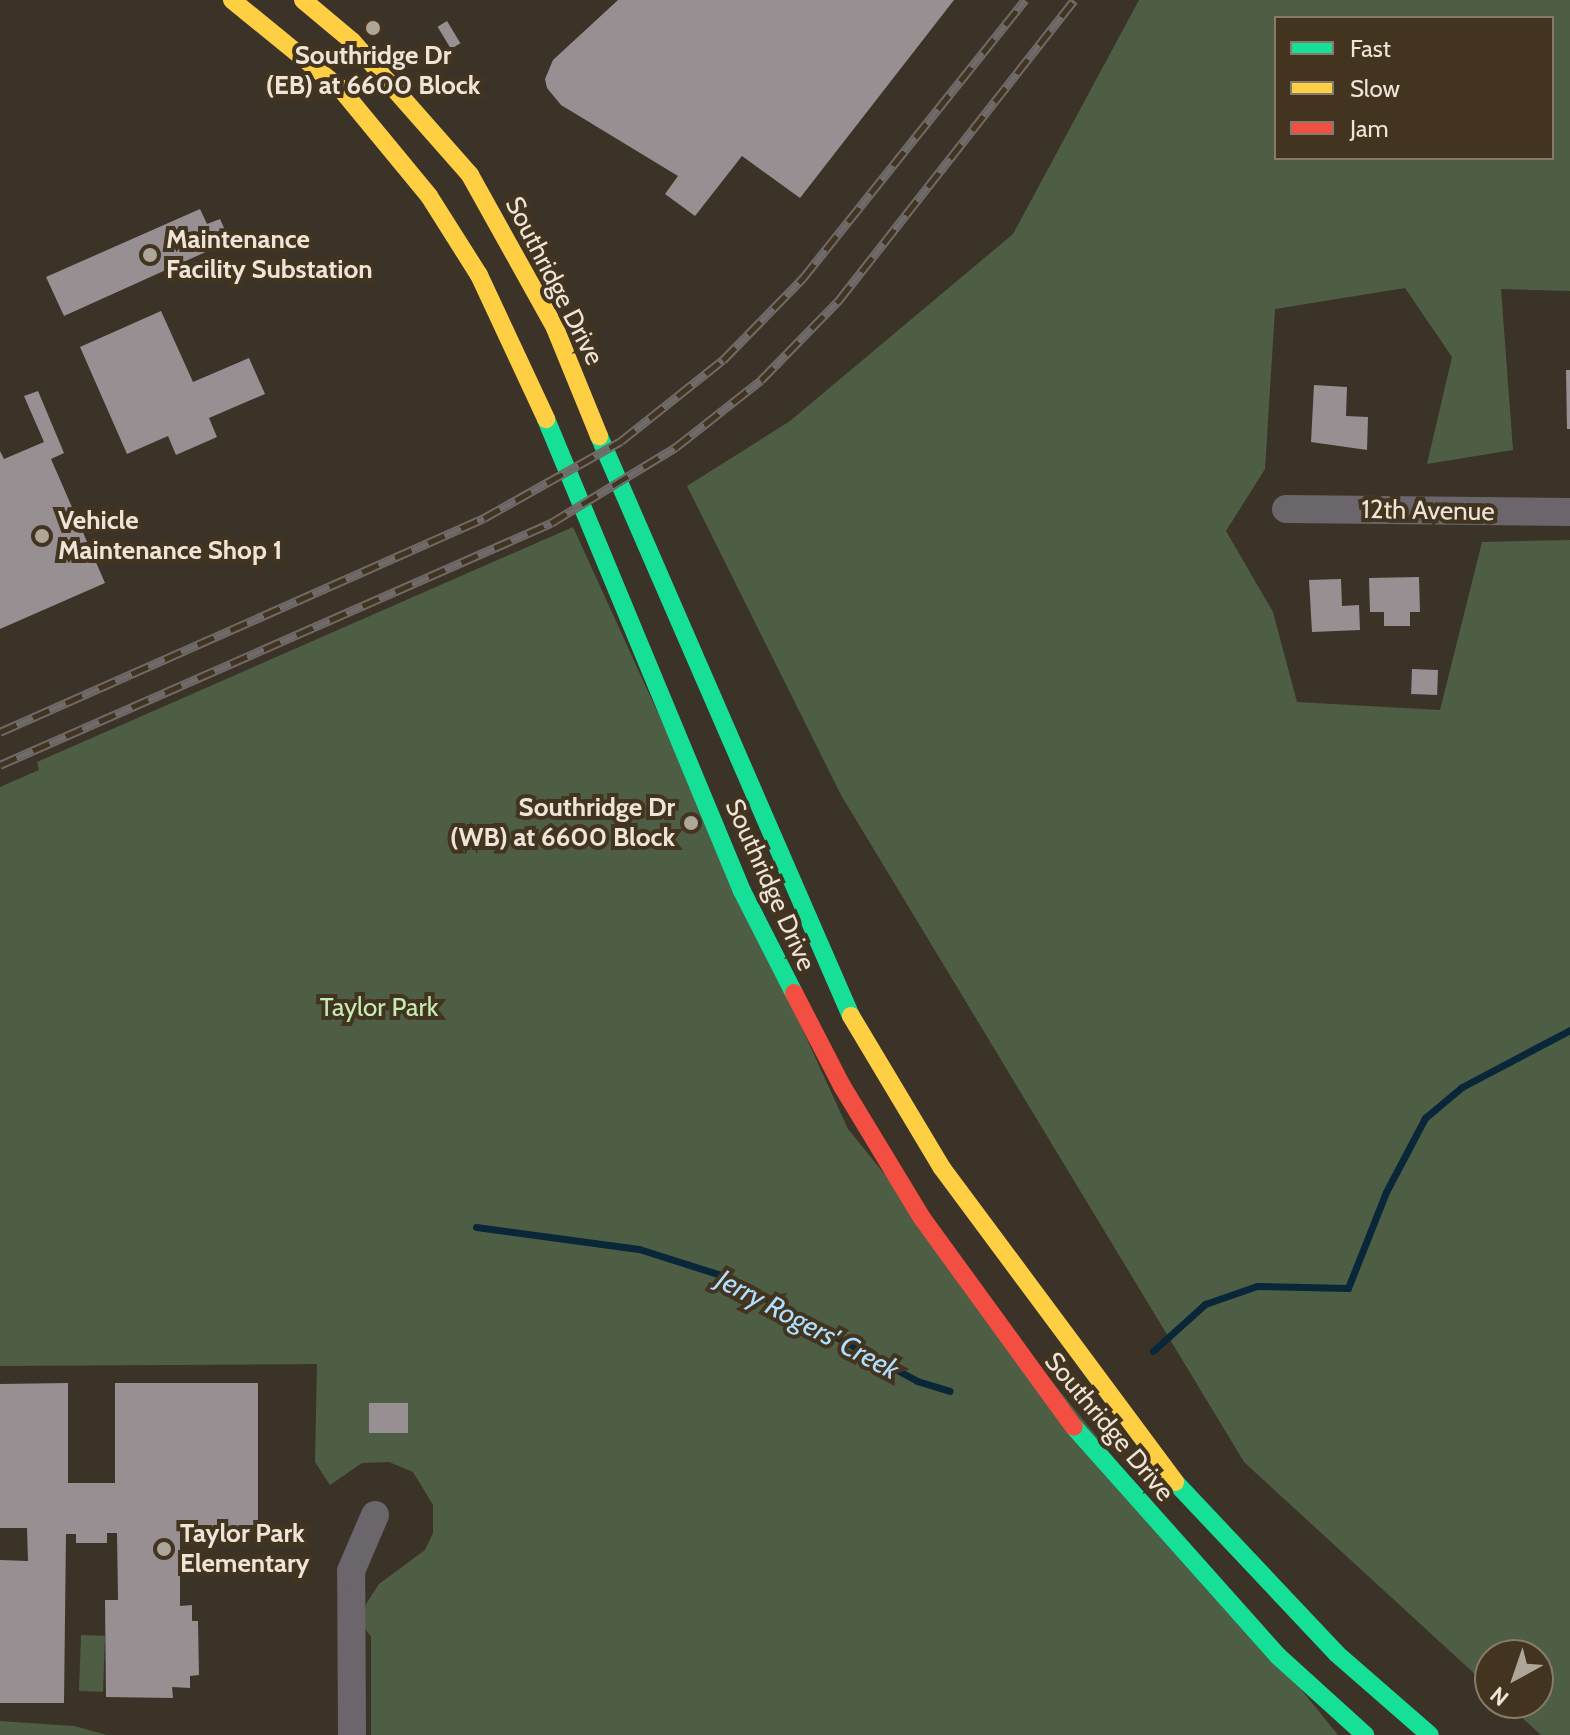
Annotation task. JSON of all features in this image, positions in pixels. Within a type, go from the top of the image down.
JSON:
[{"type":"main road","name":"Southridge Drive","points":[[232,0],[340,88],[429,196],[479,275],[526,371],[754,917],[842,1086],[922,1218],[1044,1393],[1153,1520],[1278,1656],[1365,1735]]},
{"type":"main road","name":"Southridge Drive","points":[[303,0],[352,41],[470,175],[555,328],[661,587],[850,1014],[942,1168],[1152,1457],[1337,1654],[1430,1735]]},
{"type":"main road","points":[[340,88],[405,99]]},
{"type":"street","name":"12th Avenue","points":[[1286,509],[1570,512]]},
{"type":"street","points":[[352,1735],[351,1571],[375,1515]]},
{"type":"green space","points":[[1139,0],[1570,0],[1570,291],[1501,289],[1513,450],[1427,464],[1452,357],[1405,288],[1275,309],[1265,469],[1226,531],[1273,612],[1297,702],[1440,710],[1482,542],[1570,540],[1570,1735],[1541,1735],[1524,1719],[1554,1719],[1554,1639],[1474,1639],[1474,1673],[1244,1462],[841,795],[687,486],[790,421],[1013,234]]},
{"type":"green space","name":"Taylor Park","points":[[573,527],[848,1129],[1338,1735],[371,1735],[371,1637],[362,1624],[366,1604],[379,1584],[425,1550],[433,1533],[433,1505],[413,1472],[389,1462],[362,1463],[330,1485],[315,1462],[317,1364],[0,1366],[0,787],[39,770],[37,762]]},
{"type":"green space","points":[[81,1635],[105,1636],[103,1692],[79,1691]]},
{"type":"green space","points":[[0,1721],[74,1726],[107,1735],[0,1735]]},
{"type":"building","points":[[618,0],[954,0],[800,198],[742,156],[695,216],[665,194],[678,176],[561,105],[547,88],[545,79],[553,60]]},
{"type":"building","points":[[447,21],[460,43],[451,49],[438,27]]},
{"type":"building","name":"Maintenance Facility Substation","points":[[200,209],[207,224],[220,219],[230,241],[64,316],[46,277]]},
{"type":"building","points":[[161,311],[193,382],[249,358],[265,394],[209,418],[217,437],[176,455],[168,436],[127,454],[80,347]]},
{"type":"building","points":[[1566,370],[1570,370],[1570,429],[1567,429]]},
{"type":"building","points":[[1314,385],[1347,387],[1346,416],[1368,417],[1367,450],[1311,442]]},
{"type":"building","name":"Vehicle Maintenance Shop 1","points":[[38,391],[64,453],[51,459],[105,583],[0,629],[0,451],[4,459],[44,442],[24,396]]},
{"type":"building","points":[[1419,577],[1420,612],[1410,612],[1410,626],[1384,626],[1384,612],[1370,612],[1369,578]]},
{"type":"building","points":[[1341,579],[1342,606],[1359,605],[1360,630],[1312,632],[1309,580]]},
{"type":"building","points":[[1412,669],[1438,670],[1437,695],[1411,694]]},
{"type":"building","points":[[68,1383],[68,1483],[115,1483],[115,1383],[258,1383],[258,1527],[180,1527],[180,1606],[192,1605],[192,1621],[198,1621],[199,1675],[190,1676],[190,1688],[172,1687],[173,1698],[106,1697],[105,1600],[118,1600],[117,1533],[107,1533],[107,1543],[76,1543],[76,1534],[66,1534],[64,1703],[0,1703],[0,1560],[28,1561],[27,1528],[0,1528],[0,1384]]},
{"type":"building","points":[[369,1403],[408,1403],[408,1433],[369,1433]]},
{"type":"waterway","name":"Jerry Rogers' Creek","points":[[1153,1351],[1205,1304],[1257,1286],[1348,1288],[1386,1192],[1425,1118],[1462,1087],[1570,1030]]},
{"type":"waterway","name":"Jerry Rogers' Creek","points":[[476,1227],[639,1249],[724,1276],[917,1381],[950,1391]]},
{"type":"railway","points":[[0,732],[484,518],[621,441],[723,360],[803,278],[1025,0]]},
{"type":"railway","points":[[0,765],[551,523],[676,447],[761,380],[839,300],[1074,0]]},
{"type":"traffic: fast","points":[[546,419],[742,891],[794,993]]},
{"type":"traffic: fast","points":[[599,436],[851,1016]]},
{"type":"traffic: fast","points":[[1074,1427],[1278,1656],[1365,1735]]},
{"type":"traffic: fast","points":[[1175,1482],[1337,1654],[1430,1735]]},
{"type":"traffic: slow","points":[[232,0],[340,88],[429,196],[479,275],[546,419]]},
{"type":"traffic: slow","points":[[303,0],[352,41],[470,175],[555,328],[599,436]]},
{"type":"traffic: slow","points":[[851,1016],[942,1168],[1175,1482]]},
{"type":"traffic: jam","points":[[794,993],[842,1086],[922,1218],[1074,1427]]},
{"type":"place","name":"Southridge Dr (EB) at 6600 Block","points":[[373,28]]},
{"type":"place","name":"Maintenance Facility Substation","points":[[150,255]]},
{"type":"place","name":"Vehicle Maintenance Shop 1","points":[[42,536]]},
{"type":"place","name":"Southridge Dr (WB) at 6600 Block","points":[[691,823]]},
{"type":"place","name":"Taylor Park Elementary","points":[[164,1549]]}]
